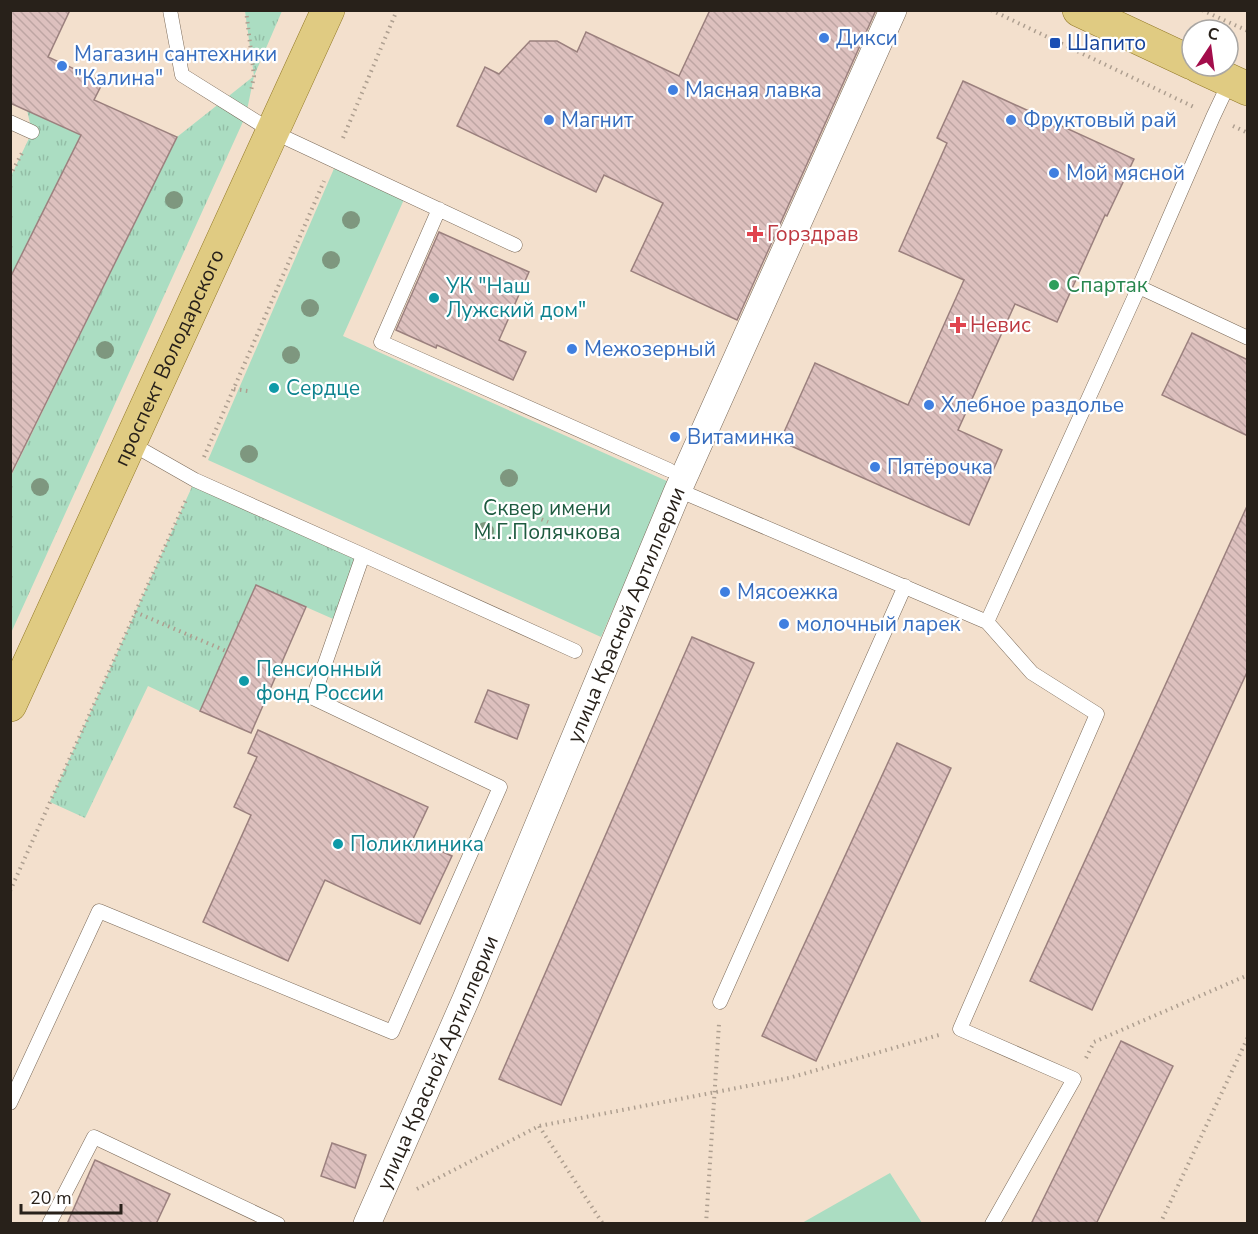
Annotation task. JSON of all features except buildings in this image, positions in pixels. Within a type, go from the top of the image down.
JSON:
[{"type":"main road","name":"проспект Володарского","points":[[10,705],[130,443],[259,124],[328,10]]},
{"type":"main road","points":[[1079,10],[1180,57]]},
{"type":"main road","points":[[1224,78],[1239,85]]},
{"type":"street","name":"улица Красной Артиллерии","points":[[370,1218],[466,999],[674,480],[893,10]]},
{"type":"lane","points":[[170,10],[182,75],[259,124],[514,245]]},
{"type":"lane","points":[[987,622],[1139,287],[1213,117],[1239,85]]},
{"type":"lane","points":[[10,122],[32,132]]},
{"type":"lane","points":[[439,209],[381,342],[674,480],[987,622],[1032,673],[1097,714],[960,1029],[1074,1079],[992,1224]]},
{"type":"lane","points":[[1139,287],[1248,338]]},
{"type":"lane","points":[[130,443],[195,480],[575,651]]},
{"type":"lane","points":[[10,1103],[99,911],[392,1032],[500,787],[313,698],[363,555]]},
{"type":"lane","points":[[720,1002],[905,586]]},
{"type":"lane","points":[[49,1224],[94,1137],[278,1224]]},
{"type":"path","points":[[246,10],[259,124]]},
{"type":"path","points":[[10,891],[195,480],[397,10]]},
{"type":"path","points":[[991,10],[1248,133]]},
{"type":"path","points":[[1202,10],[1248,31]]},
{"type":"path","points":[[234,389],[248,391]]},
{"type":"path","points":[[536,517],[548,522]]},
{"type":"path","points":[[135,612],[226,651]]},
{"type":"path","points":[[1074,1079],[1094,1042],[1248,975]]},
{"type":"path","points":[[706,1224],[720,1002]]},
{"type":"path","points":[[370,1218],[539,1126],[789,1078],[960,1029]]},
{"type":"path","points":[[1160,1224],[1248,1037]]},
{"type":"path","points":[[539,1126],[603,1224]]},
{"type":"green space","points":[[245,11],[282,11],[254,76]]},
{"type":"green space","points":[[254,76],[246,115],[11,633],[11,476],[177,137]]},
{"type":"green space","points":[[27,110],[81,135],[11,278],[11,176],[32,132]]},
{"type":"green space","name":"Сквер имени М.Г.Полячкова","points":[[336,164],[406,195],[343,336],[669,482],[601,637],[208,460]]},
{"type":"green space","points":[[195,480],[363,555],[340,622],[256,585],[200,711],[148,686],[85,818],[50,802]]},
{"type":"green space","points":[[890,1173],[922,1223],[802,1223]]},
{"type":"place","name":"Дикси","points":[[824,38]]},
{"type":"place","name":"Шапито","points":[[1055,43]]},
{"type":"place","name":"Магазин сантехники \"Калина\"","points":[[62,66]]},
{"type":"place","name":"Мясная лавка","points":[[673,90]]},
{"type":"place","name":"Магнит","points":[[549,120]]},
{"type":"place","name":"Фруктовый рай","points":[[1011,120]]},
{"type":"place","name":"Мой мясной","points":[[1054,173]]},
{"type":"place","name":"Горздрав","points":[[755,234]]},
{"type":"place","name":"Спартак","points":[[1054,285]]},
{"type":"place","name":"УК \"Наш Лужский дом\"","points":[[434,298]]},
{"type":"place","name":"Невис","points":[[958,325]]},
{"type":"place","name":"Межозерный","points":[[572,349]]},
{"type":"place","name":"Сердце","points":[[274,388]]},
{"type":"place","name":"Хлебное раздолье","points":[[929,405]]},
{"type":"place","name":"Витаминка","points":[[675,437]]},
{"type":"place","name":"Пятёрочка","points":[[875,467]]},
{"type":"place","name":"Мясоежка","points":[[725,592]]},
{"type":"place","name":"молочный ларек","points":[[784,624]]},
{"type":"place","name":"Пенсионный фонд России","points":[[244,681]]},
{"type":"place","name":"Поликлиника","points":[[338,844]]}]
